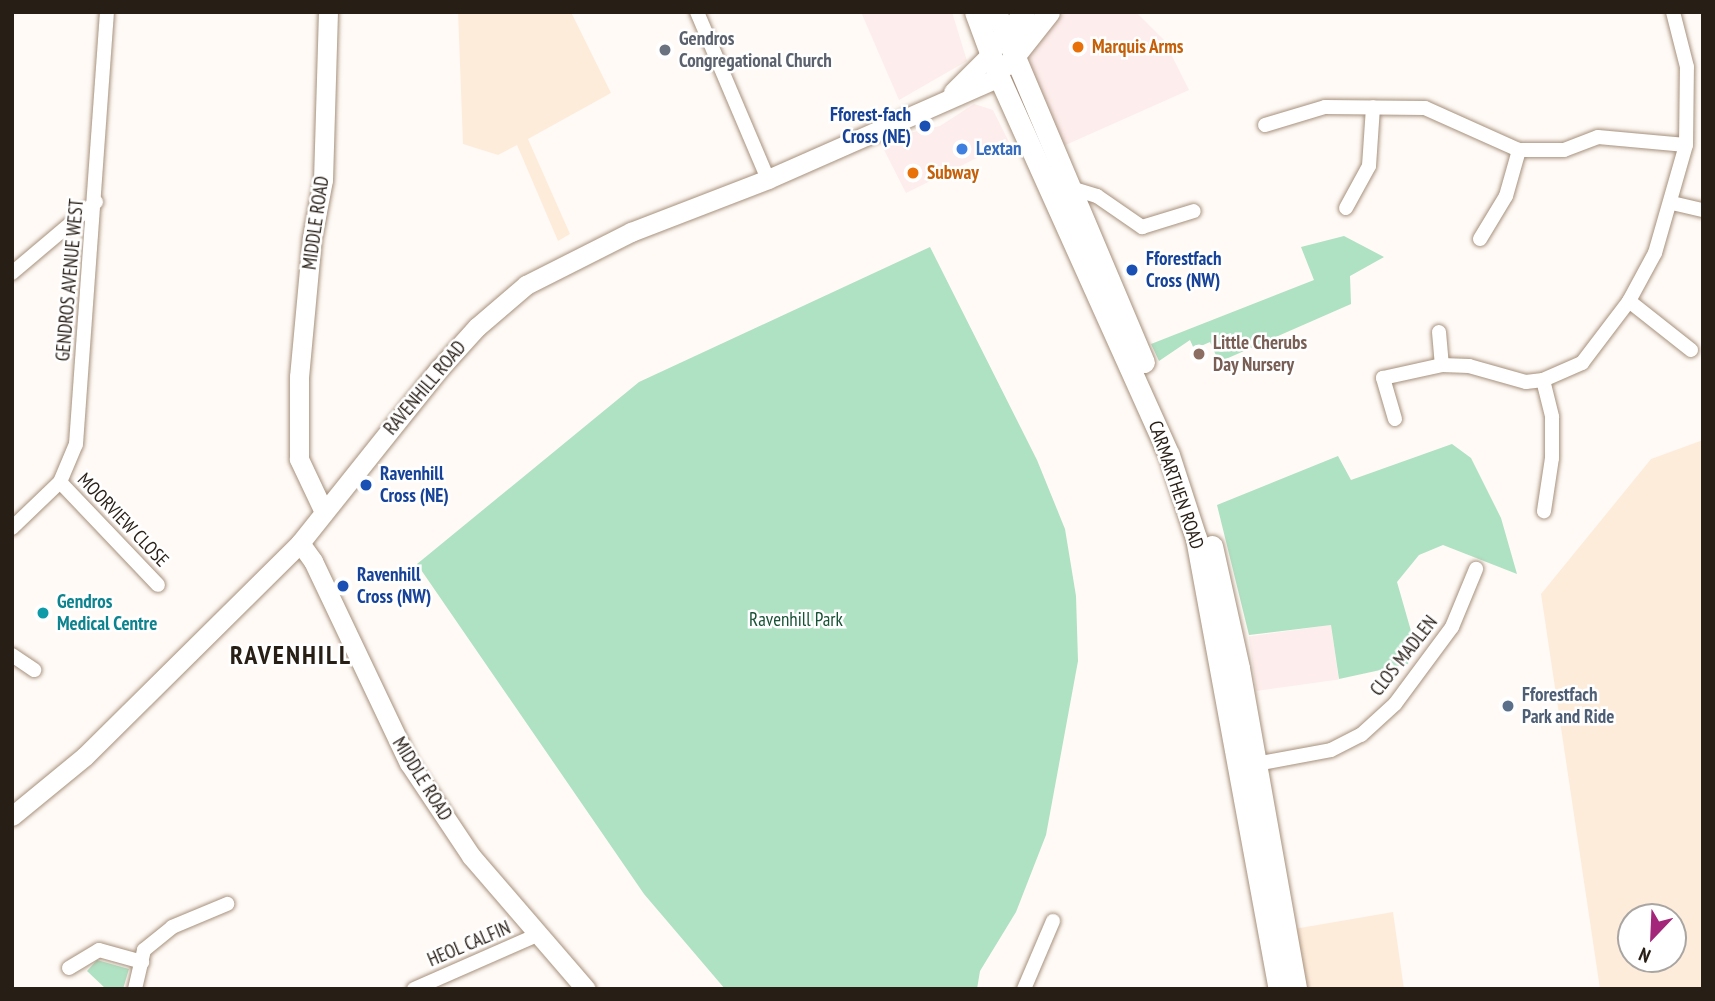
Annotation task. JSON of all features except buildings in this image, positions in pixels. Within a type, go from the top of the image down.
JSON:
[{"type":"main road","name":"CARMARTHEN ROAD","points":[[975,12],[999,77],[1147,403],[1196,538],[1279,989]]},
{"type":"main road","name":"CARMARTHEN ROAD","points":[[996,12],[1074,189],[1200,503],[1223,590],[1296,989]]},
{"type":"main road","points":[[991,54],[1024,12]]},
{"type":"main road","points":[[999,77],[1049,12]]},
{"type":"street","name":"GENDROS AVENUE WEST","points":[[12,528],[60,482],[76,444],[96,202],[107,12]]},
{"type":"street","name":"MIDDLE ROAD","points":[[324,512],[299,459],[299,377],[312,238],[323,180],[328,12]]},
{"type":"street","points":[[697,12],[768,179]]},
{"type":"street","points":[[1395,419],[1383,379],[1442,365],[1469,366],[1526,382],[1544,380],[1582,363],[1629,301],[1655,253],[1672,203],[1686,145],[1687,67],[1674,12]]},
{"type":"street","name":"RAVENHILL ROAD","points":[[938,103],[991,54]]},
{"type":"street","name":"RAVENHILL ROAD","points":[[12,816],[85,756],[300,543],[439,369],[477,327],[526,285],[631,232],[768,179],[999,77]]},
{"type":"street","points":[[1265,125],[1325,107],[1425,108],[1519,150],[1564,150],[1598,137],[1686,145]]},
{"type":"street","points":[[1346,208],[1369,166],[1373,107]]},
{"type":"street","points":[[1480,239],[1506,196],[1519,150]]},
{"type":"street","points":[[1074,189],[1097,196],[1142,227],[1194,211]]},
{"type":"street","points":[[12,273],[96,202]]},
{"type":"street","points":[[1672,203],[1703,210]]},
{"type":"street","points":[[1629,301],[1691,350]]},
{"type":"street","points":[[1439,332],[1442,365]]},
{"type":"street","points":[[1544,380],[1552,417],[1552,444],[1544,511]]},
{"type":"street","name":"MOORVIEW CLOSE","points":[[60,482],[158,585]]},
{"type":"street","name":"MIDDLE ROAD","points":[[300,543],[313,561],[409,763],[471,856],[586,989]]},
{"type":"street","name":"CLOS MADLEN","points":[[1256,764],[1331,750],[1362,735],[1395,704],[1452,627],[1476,569]]},
{"type":"street","points":[[12,655],[34,670]]},
{"type":"street","points":[[135,989],[144,950],[172,927],[227,904]]},
{"type":"street","points":[[1024,989],[1053,920]]},
{"type":"street","name":"HEOL CALFIN","points":[[414,989],[539,934]]},
{"type":"street","points":[[69,968],[99,950],[142,962]]},
{"type":"shaded area","points":[[458,12],[571,12],[611,93],[528,139],[570,234],[558,241],[517,145],[498,155],[463,144]]},
{"type":"shaded area","points":[[861,12],[952,12],[967,61],[899,100]]},
{"type":"shaded area","points":[[1066,12],[1136,12],[1164,40],[1189,90],[1061,147],[1027,57],[1048,27]]},
{"type":"shaded area","points":[[974,104],[993,110],[1009,142],[906,193],[879,140],[940,126]]},
{"type":"shaded area","points":[[1703,440],[1703,989],[1600,989],[1541,594],[1651,459]]},
{"type":"shaded area","points":[[1331,625],[1339,679],[1256,691],[1249,637]]},
{"type":"shaded area","points":[[1393,912],[1404,989],[1305,989],[1294,929]]},
{"type":"green space","points":[[1344,236],[1384,257],[1350,276],[1351,304],[1219,362],[1210,342],[1194,349],[1190,340],[1159,361],[1151,344],[1314,280],[1301,247]]},
{"type":"green space","name":"Ravenhill Park","points":[[930,247],[1037,460],[1065,529],[1076,596],[1078,661],[1046,835],[1016,912],[980,971],[977,989],[725,989],[644,894],[417,564],[639,382]]},
{"type":"green space","points":[[1452,444],[1471,458],[1501,518],[1517,574],[1443,545],[1419,555],[1397,582],[1413,638],[1408,664],[1339,679],[1331,625],[1249,635],[1217,505],[1338,456],[1351,480]]},
{"type":"green space","points":[[97,960],[129,969],[123,989],[106,989],[87,971]]},
{"type":"place","name":"Marquis Arms","points":[[1078,47]]},
{"type":"place","name":"Gendros Congregational Church","points":[[665,50]]},
{"type":"place","name":"Fforest-fach Cross (NE)","points":[[925,126]]},
{"type":"place","name":"Lextan","points":[[962,149]]},
{"type":"place","name":"Subway","points":[[913,173]]},
{"type":"place","name":"Fforestfach Cross (NW)","points":[[1132,270]]},
{"type":"place","name":"Little Cherubs Day Nursery","points":[[1199,354]]},
{"type":"place","name":"Ravenhill Cross (NE)","points":[[366,485]]},
{"type":"place","name":"Ravenhill Cross (NW)","points":[[343,586]]},
{"type":"place","name":"Gendros Medical Centre","points":[[43,613]]},
{"type":"place","name":"Fforestfach Park and Ride","points":[[1508,706]]},
{"type":"district","name":"RAVENHILL","points":[[291,655]]}]
